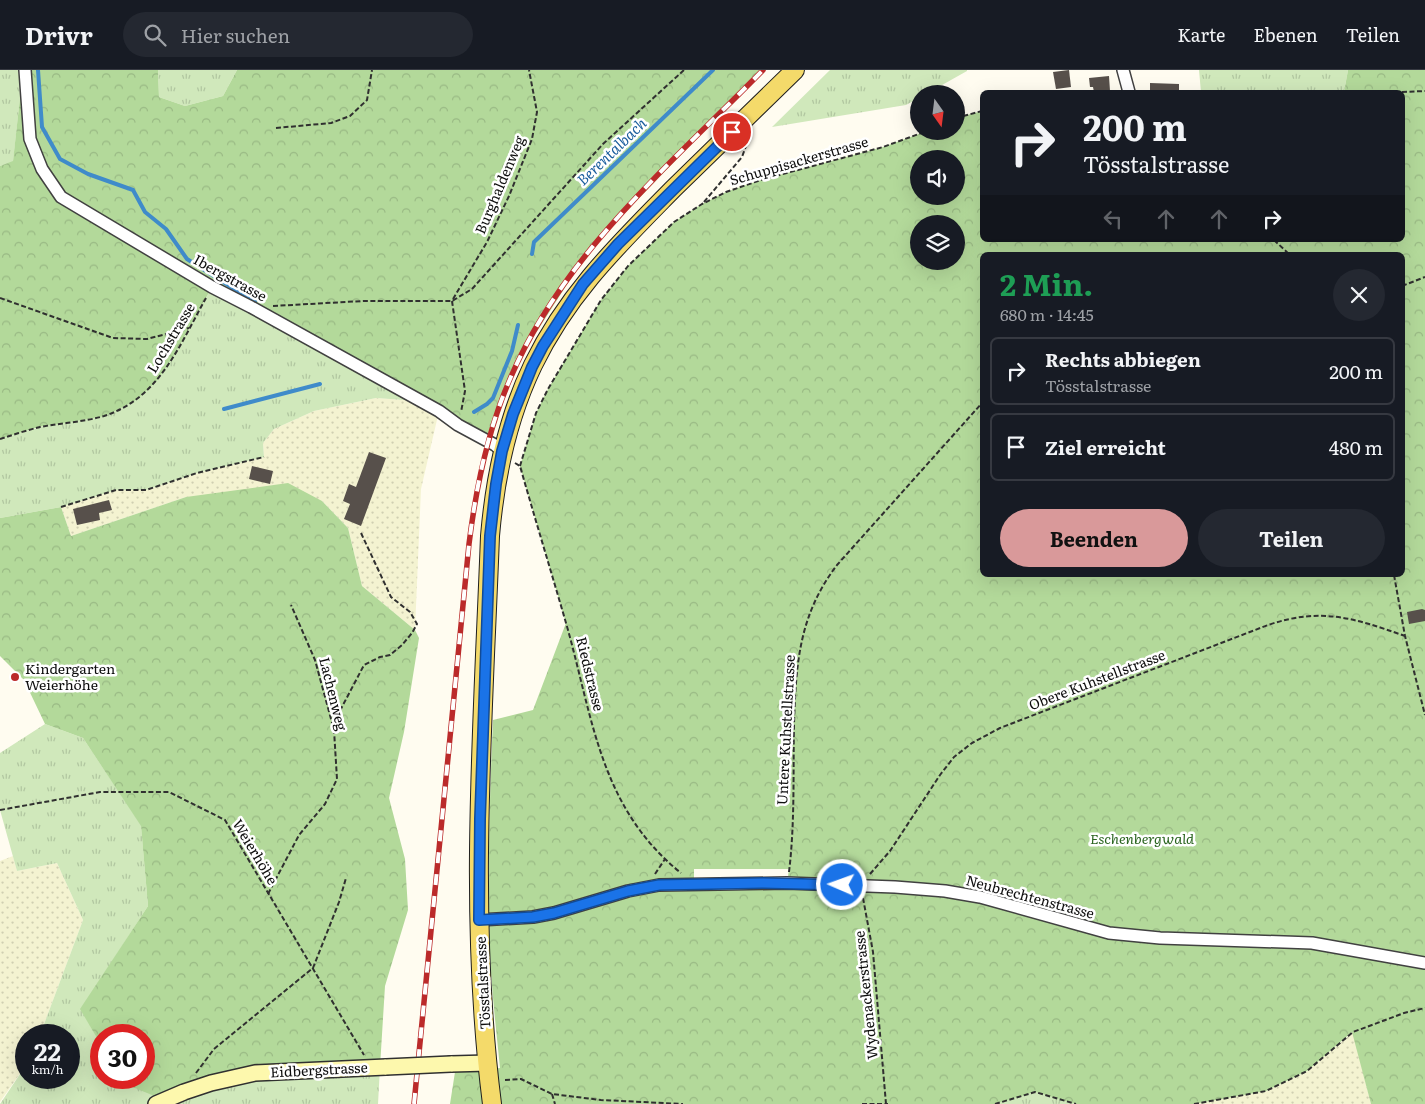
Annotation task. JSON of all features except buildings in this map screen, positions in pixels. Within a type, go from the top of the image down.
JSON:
[{"type":"main road","name":"Tösstalstrasse","points":[[492,1104],[488,1072],[479,920],[480,819],[490,536],[494,494],[502,451],[513,414],[532,367],[555,325],[583,284],[618,244],[795,70]]},
{"type":"street","name":"Ibergstrasse","points":[[25,70],[30,139],[42,169],[61,197],[212,287],[439,411],[458,425],[502,451]]},
{"type":"street","points":[[1123,70],[1128,90]]},
{"type":"street","name":"Neubrechtenstrasse","points":[[479,920],[544,915],[572,909],[638,888],[659,885],[787,883],[861,885],[921,888],[962,894],[1014,905],[1094,930],[1126,935],[1312,944],[1425,963]]},
{"type":"street","name":"Eidbergstrasse","points":[[156,1104],[211,1083],[255,1073],[451,1064],[488,1072]]},
{"type":"path","points":[[276,128],[331,123],[350,116],[367,100],[372,70]]},
{"type":"path","name":"Burghaldenweg","points":[[452,301],[487,242],[509,196],[532,139],[537,112],[534,88],[529,70]]},
{"type":"path","points":[[251,307],[363,300],[452,301],[472,289],[603,144],[684,70]]},
{"type":"path","points":[[1405,92],[1425,91]]},
{"type":"path","points":[[965,116],[980,112]]},
{"type":"path","points":[[702,204],[742,157],[751,131]]},
{"type":"path","name":"Schuppisackerstrasse","points":[[520,466],[536,414],[548,389],[601,300],[628,266],[674,222],[702,204],[726,192],[761,180],[910,139]]},
{"type":"path","points":[[1276,242],[1286,252]]},
{"type":"path","points":[[1405,285],[1425,277]]},
{"type":"path","name":"Lochstrasse","points":[[0,438],[39,427],[105,416],[138,399],[157,381],[212,287]]},
{"type":"path","points":[[0,298],[113,338],[147,339],[189,328]]},
{"type":"path","points":[[452,301],[465,391],[458,425]]},
{"type":"path","name":"Untere Kuhstellstrasse","points":[[787,883],[792,837],[796,671],[804,628],[816,598],[827,577],[837,565],[980,404]]},
{"type":"path","points":[[502,451],[509,460],[520,466]]},
{"type":"path","points":[[61,507],[116,490],[146,490],[197,473],[264,458]]},
{"type":"path","name":"Riedstrasse","points":[[520,466],[566,623],[596,740],[607,774],[619,797],[660,855],[694,884]]},
{"type":"path","points":[[333,724],[364,665],[390,654],[402,645],[417,624],[410,612],[391,597],[361,533]]},
{"type":"path","points":[[1394,577],[1405,636],[1425,715]]},
{"type":"path","name":"Lachenweg","points":[[268,894],[299,835],[325,804],[337,779],[333,724],[315,660],[291,604]]},
{"type":"path","name":"Obere Kuhstellstrasse","points":[[861,885],[890,851],[954,757],[972,743],[1000,728],[1268,625],[1295,617],[1322,615],[1344,618],[1363,622],[1405,636]]},
{"type":"path","name":"Weierhöhe","points":[[0,810],[100,792],[169,792],[225,820],[313,968],[379,1067]]},
{"type":"path","points":[[184,1092],[201,1064],[214,1049],[313,968],[339,902],[346,878]]},
{"type":"path","name":"Wydenackerstrasse","points":[[861,885],[873,952],[887,1104]]},
{"type":"path","points":[[1194,1104],[1266,1091],[1307,1072],[1352,1032],[1404,1013],[1425,1008]]},
{"type":"path","points":[[488,1072],[521,1079],[552,1094],[601,1100],[683,1104]]},
{"type":"path","points":[[995,1104],[1036,1092],[1076,1104]]},
{"type":"path","points":[[552,1094],[555,1104]]},
{"type":"path","points":[[862,1104],[887,1104]]},
{"type":"green space","points":[[0,70],[23,70],[13,162],[0,166]]},
{"type":"green space","points":[[23,70],[158,70],[159,97],[185,106],[223,96],[237,70],[763,70],[589,250],[520,358],[501,402],[488,441],[212,287],[175,354],[157,381],[138,399],[105,416],[39,427],[0,439],[0,166],[13,161]]},
{"type":"green space","points":[[158,70],[237,70],[223,96],[185,106],[159,97]]},
{"type":"green space","points":[[830,70],[967,70],[942,85],[910,85],[910,103],[906,105],[772,127]]},
{"type":"green space","points":[[1199,70],[1348,70],[1344,90],[1201,90]]},
{"type":"green space","name":"Eschenbergwald","points":[[1348,70],[1425,70],[1425,1104],[1371,1104],[1352,1032],[1307,1071],[1266,1091],[1194,1104],[1076,1104],[1035,1092],[995,1104],[450,1104],[455,1072],[500,1068],[489,938],[489,844],[493,720],[533,710],[566,623],[520,466],[536,413],[548,389],[601,300],[628,266],[674,222],[702,204],[726,192],[761,180],[883,147],[910,137],[910,140],[965,140],[965,116],[980,112],[980,242],[1405,242],[1405,90],[1344,90]],"holes":[[[694,869],[789,869],[787,883],[694,883]]]},
{"type":"green space","points":[[212,287],[418,401],[376,398],[314,411],[274,429],[263,443],[264,457],[197,473],[146,490],[116,490],[61,507],[0,518],[0,439],[138,399],[157,381],[175,354]]},
{"type":"green space","points":[[376,398],[418,401],[439,411],[421,489],[415,630],[362,586],[348,528],[322,501],[186,497],[71,536],[61,507],[116,490],[146,490],[197,473],[264,457],[263,443],[274,429],[314,411]]},
{"type":"green space","points":[[288,483],[322,501],[348,528],[362,586],[415,630],[419,638],[404,732],[389,798],[405,859],[408,910],[385,986],[380,1067],[255,1073],[164,1100],[137,1089],[155,1089],[155,1024],[90,1024],[90,1026],[80,1009],[148,906],[141,826],[83,738],[45,724],[24,680],[0,656],[0,518],[61,507],[71,536],[186,497]]},
{"type":"green space","points":[[45,724],[83,738],[141,825],[148,906],[81,1009],[90,1025],[90,1089],[155,1089],[155,1083],[211,1083],[380,1067],[378,1104],[0,1104],[15,1082],[15,1089],[80,1089],[80,1024],[44,1024],[83,920],[57,863],[17,871],[0,810],[0,753]]},
{"type":"green space","points":[[13,856],[17,871],[57,863],[83,920],[44,1024],[15,1024],[15,1081],[0,1102],[0,861]]},
{"type":"green space","points":[[1353,1032],[1371,1104],[1194,1104],[1266,1091],[1307,1071]]},
{"type":"green space","points":[[1035,1092],[1076,1104],[995,1104]]},
{"type":"waterway","points":[[38,70],[42,127],[60,159],[88,174],[133,190],[145,212],[166,229],[187,259],[255,302]]},
{"type":"waterway","name":"Berentalbach","points":[[532,254],[534,242],[713,70]]},
{"type":"waterway","name":"Berentalbach","points":[[474,412],[493,398],[512,351],[518,325]]},
{"type":"waterway","name":"Berentalbach","points":[[224,409],[320,384]]},
{"type":"railway","points":[[414,1104],[469,544],[479,481],[495,419],[510,379],[532,334],[559,291],[589,251],[656,177],[763,70]]},
{"type":"place","name":"Kindergarten Weierhöhe","points":[[15,677]]},
{"type":"route","points":[[732,132],[618,244],[583,284],[567,306],[543,346],[532,367],[513,414],[502,451],[494,494],[490,536],[480,819],[479,920],[533,917],[554,913],[647,886],[763,883],[842,885]]}]
